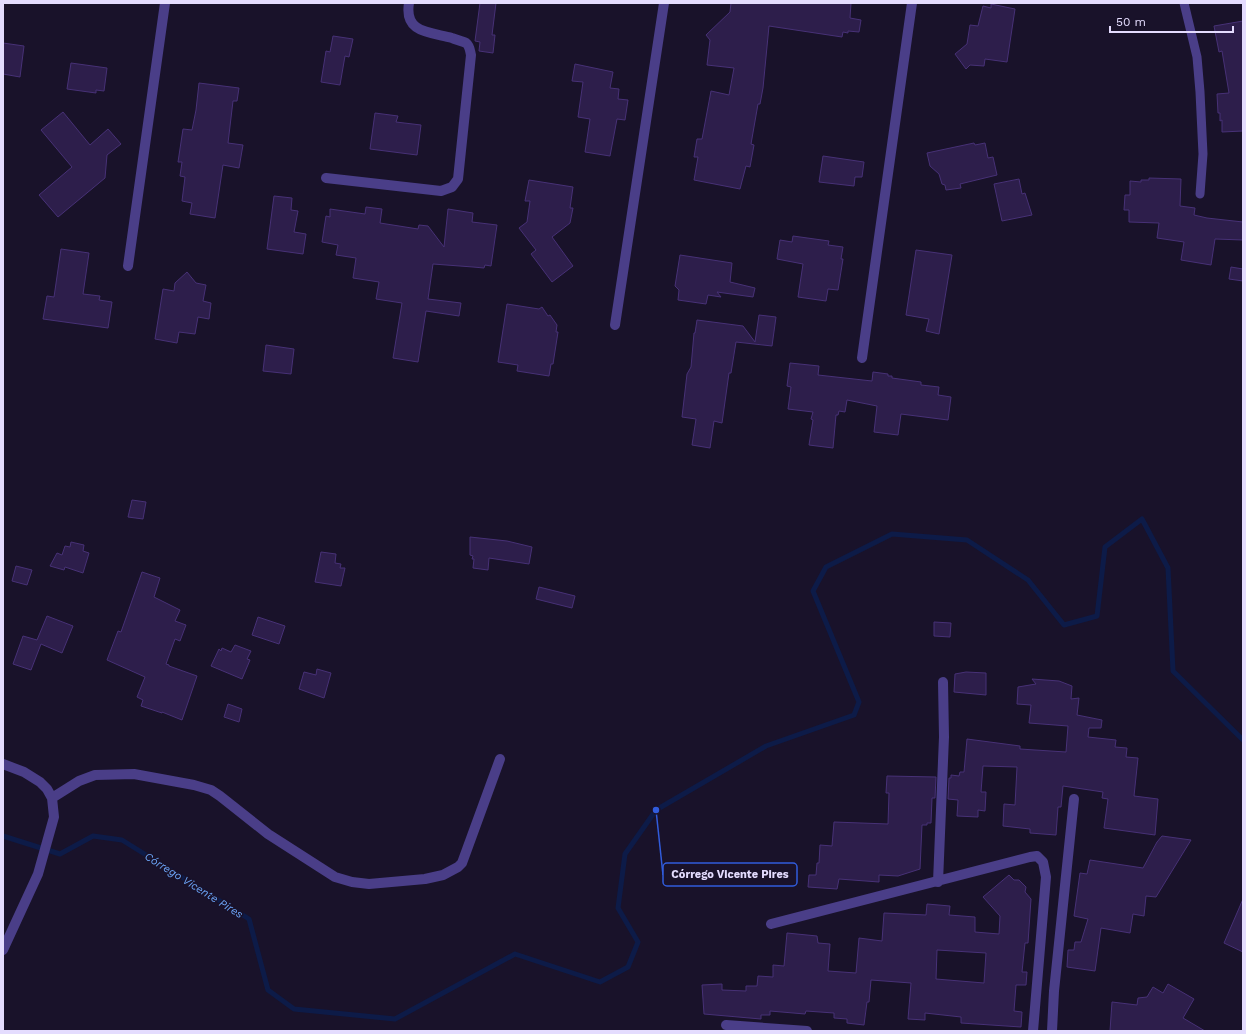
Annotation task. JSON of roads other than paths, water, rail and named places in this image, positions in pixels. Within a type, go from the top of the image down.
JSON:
[{"type":"street","points":[[128,266],[165,3]]},
{"type":"street","points":[[326,178],[441,191],[452,187],[458,179],[471,55],[466,43],[417,29],[408,17],[409,3]]},
{"type":"street","points":[[615,325],[664,3]]},
{"type":"street","points":[[862,358],[912,3]]},
{"type":"street","points":[[938,882],[944,737],[943,682]]},
{"type":"street","points":[[52,798],[79,781],[95,775],[134,774],[194,785],[211,790],[268,834],[335,877],[352,882],[369,884],[426,879],[443,875],[458,867],[462,863],[500,759]]},
{"type":"street","points":[[3,764],[31,775],[47,789],[52,798],[54,817],[38,874],[3,950]]},
{"type":"street","points":[[1052,1031],[1054,991],[1074,799]]},
{"type":"street","points":[[771,924],[938,882],[1030,856],[1037,856],[1043,862],[1046,877],[1033,1031]]},
{"type":"street","points":[[726,1025],[807,1031]]},
{"type":"lane","points":[[1184,3],[1197,56],[1203,154],[1200,194]]},
{"type":"waterway","name":"Córrego Vicente Pires","points":[[3,836],[60,854],[93,836],[122,840],[249,919],[268,990],[294,1009],[395,1019],[515,954],[600,982],[628,967],[638,942],[618,908],[625,854],[656,810],[766,746],[854,715],[859,702],[813,591],[826,567],[892,534],[967,540],[1028,580],[1064,625],[1097,616],[1105,547],[1142,519],[1168,568],[1173,671],[1243,740]]},
{"type":"place","name":"Córrego Vicente Pires","points":[[656,810]]}]
